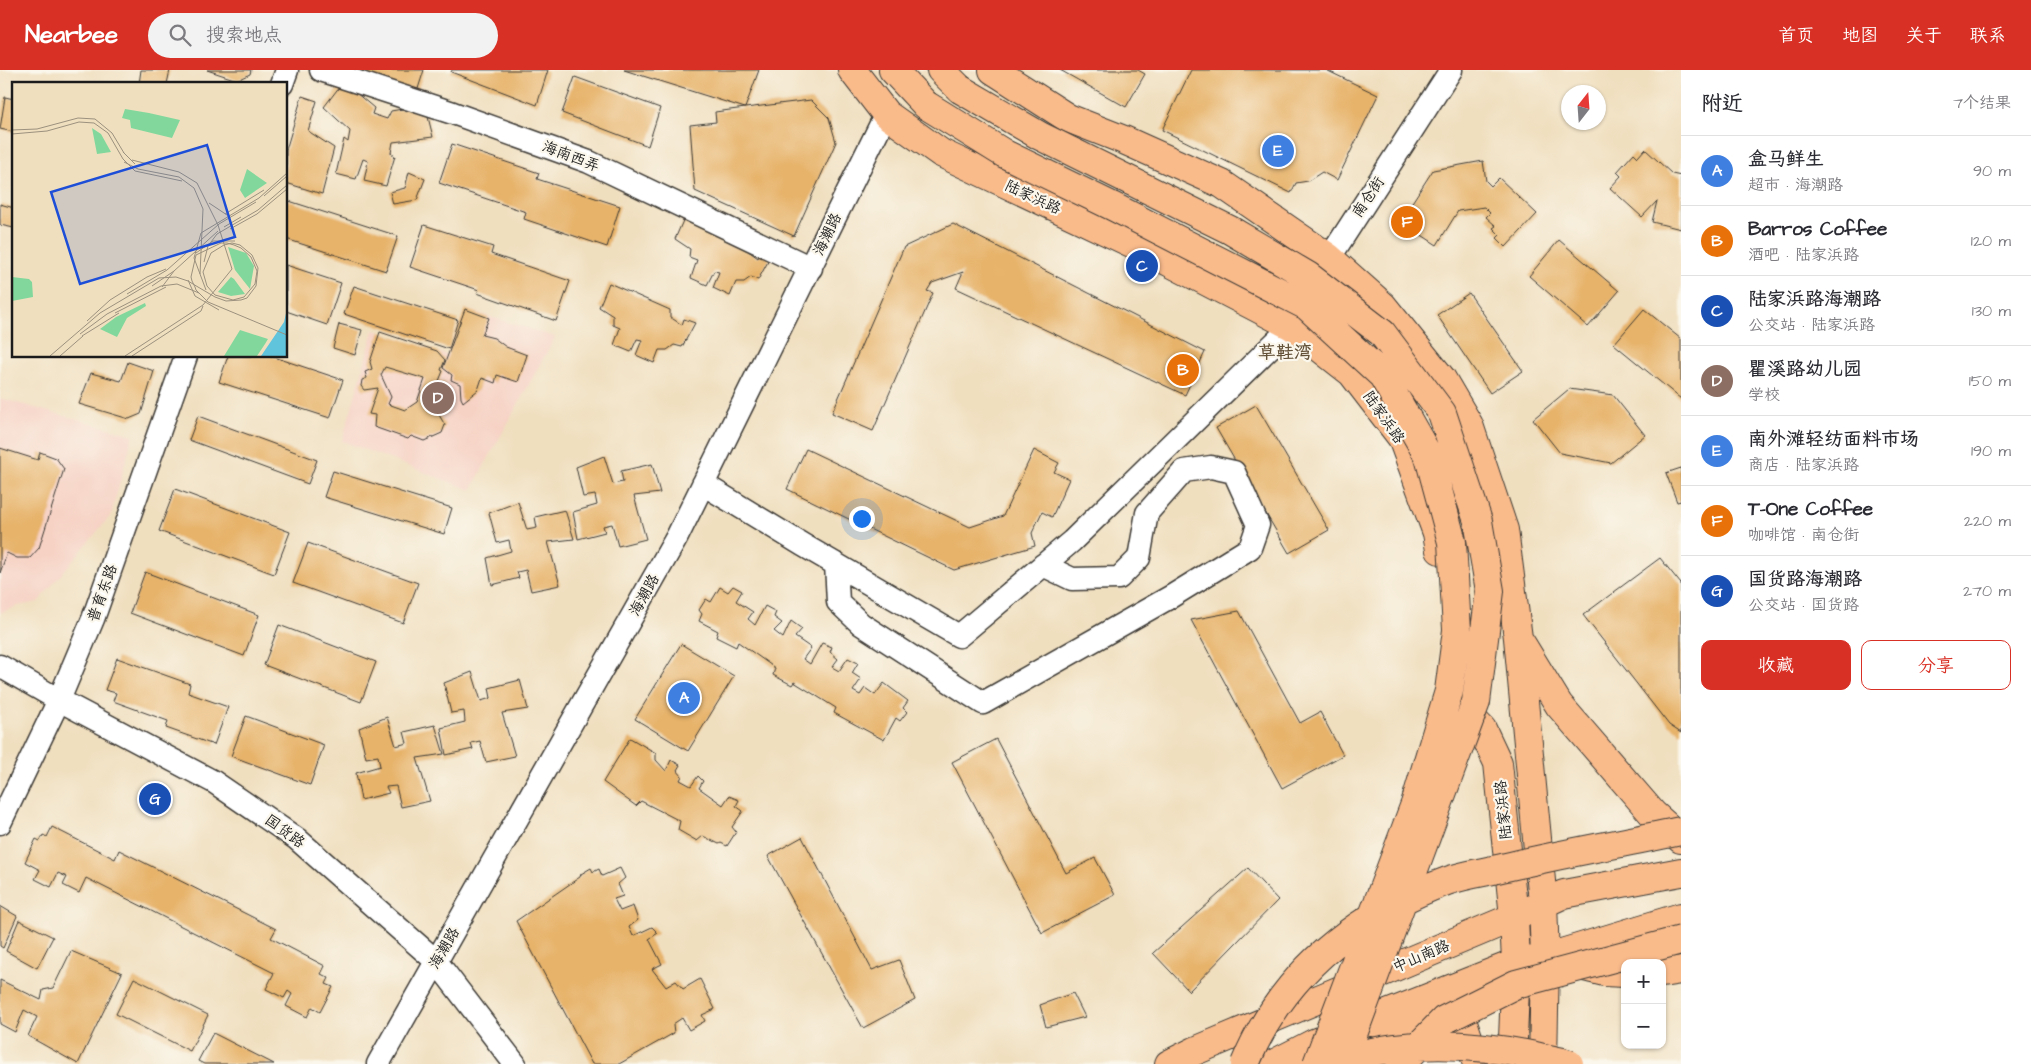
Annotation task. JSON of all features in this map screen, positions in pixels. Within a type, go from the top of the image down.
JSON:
[{"type":"main road","name":"陆家浜路","points":[[852,70],[886,114],[941,153],[1144,249],[1292,326],[1352,373],[1402,438],[1437,533],[1448,603],[1451,677],[1463,710],[1482,729],[1498,763],[1514,917],[1516,963],[1512,1064]]},
{"type":"main road","points":[[893,70],[926,105],[1005,154],[1114,207],[1307,306],[1383,376],[1429,457],[1452,542],[1458,630],[1449,691],[1415,804],[1317,1064]]},
{"type":"main road","points":[[941,70],[960,89],[1040,136],[1230,230],[1308,276],[1382,333],[1442,413],[1478,521],[1490,591],[1476,702],[1342,1064]]},
{"type":"main road","name":"陆家浜路","points":[[998,71],[1068,118],[1124,140],[1222,184],[1328,257],[1383,306],[1442,380],[1469,425],[1504,530],[1518,638],[1543,902],[1545,958],[1543,1064]]},
{"type":"main road","points":[[1518,638],[1559,705],[1653,814],[1681,839]]},
{"type":"main road","points":[[1653,814],[1681,808]]},
{"type":"main road","points":[[1245,1064],[1278,1003],[1307,967],[1352,929],[1392,906],[1448,881],[1681,831]]},
{"type":"main road","name":"中山南路","points":[[1169,1064],[1194,1051],[1514,917],[1543,902],[1564,894],[1681,872]]},
{"type":"main road","points":[[1273,1064],[1314,1044],[1516,963],[1545,958],[1681,917]]},
{"type":"main road","points":[[1401,1064],[1444,1020],[1516,984],[1681,940]]},
{"type":"main road","points":[[1545,958],[1604,972],[1621,973]]},
{"type":"main road","points":[[1369,1023],[1423,1026],[1460,1013],[1516,963]]},
{"type":"main road","points":[[1666,972],[1681,970]]},
{"type":"main road","points":[[1460,1013],[1477,1064]]},
{"type":"main road","points":[[1331,1064],[1395,1048],[1450,1045],[1506,1050],[1569,1064]]},
{"type":"street","points":[[283,82],[287,70]]},
{"type":"street","name":"海南西弄","points":[[321,70],[453,113],[589,162],[811,268]]},
{"type":"street","name":"南仓街","points":[[836,564],[959,636],[1072,541],[1292,326],[1328,257],[1432,102],[1450,70]]},
{"type":"street","name":"海潮路","points":[[378,1064],[677,537],[886,114]]},
{"type":"street","name":"普育东路","points":[[0,822],[59,700],[93,619],[185,358]]},
{"type":"street","points":[[703,484],[836,564],[838,602],[861,624],[983,703],[1172,596],[1250,548],[1258,525],[1234,472],[1210,467],[1184,472],[1147,513],[1138,558],[1119,578],[1072,579],[1043,565]]},
{"type":"street","name":"国货路","points":[[0,666],[59,700],[214,782],[297,839],[436,961],[515,1064]]},
{"type":"shaded area","points":[[465,309],[555,337],[471,490],[342,441],[374,330],[447,355]]},
{"type":"shaded area","points":[[0,398],[133,435],[111,515],[38,602],[18,606],[0,613]]},
{"type":"building","points":[[141,70],[170,70],[167,82],[139,82]]},
{"type":"building","points":[[207,70],[251,70],[250,74],[237,80]]},
{"type":"building","points":[[350,70],[424,70],[416,95]]},
{"type":"building","points":[[452,70],[548,70],[537,105],[451,72]]},
{"type":"building","points":[[624,70],[759,70],[745,108]]},
{"type":"building","points":[[1060,70],[1138,70],[1145,74],[1126,107]]},
{"type":"building","points":[[1191,70],[1326,70],[1378,95],[1337,180],[1322,172],[1308,181],[1296,183],[1291,193],[1162,130]]},
{"type":"building","points":[[575,77],[660,108],[648,146],[562,113]]},
{"type":"building","points":[[343,82],[374,108],[372,114],[387,119],[391,111],[425,105],[433,137],[393,142],[391,153],[395,156],[386,186],[364,181],[368,161],[363,159],[356,179],[336,174],[344,139],[348,142],[350,131],[324,107]]},
{"type":"building","points":[[302,96],[317,101],[308,131],[334,148],[322,194],[288,184],[288,143]]},
{"type":"building","points":[[5,97],[12,99],[12,132],[0,129]]},
{"type":"building","points":[[811,100],[829,118],[836,142],[794,236],[695,191],[690,125],[716,122],[715,112]]},
{"type":"building","points":[[452,144],[539,173],[537,179],[620,206],[607,247],[524,219],[526,212],[439,183]]},
{"type":"building","points":[[1645,149],[1672,174],[1681,176],[1681,229],[1652,222],[1657,201],[1642,217],[1610,188],[1621,176],[1617,172],[1634,153],[1638,157]]},
{"type":"building","points":[[1483,161],[1486,181],[1491,186],[1499,178],[1537,214],[1506,247],[1497,238],[1500,235],[1493,228],[1496,226],[1486,217],[1490,213],[1484,207],[1458,211],[1437,245],[1400,221],[1433,170]]},
{"type":"building","points":[[409,172],[425,179],[417,200],[393,204],[390,192],[405,188]]},
{"type":"building","points":[[288,201],[398,236],[386,271],[288,240]]},
{"type":"building","points":[[0,204],[12,207],[12,228],[0,225]]},
{"type":"building","points":[[685,216],[758,258],[761,252],[771,256],[758,280],[751,277],[744,282],[736,282],[730,296],[713,288],[719,272],[714,271],[707,285],[691,278],[697,260],[689,257],[690,249],[675,239]]},
{"type":"building","points":[[953,224],[1205,352],[1185,395],[956,288],[963,272],[932,283],[927,291],[933,293],[873,431],[832,413],[904,247]]},
{"type":"building","points":[[424,225],[493,247],[491,254],[570,281],[556,321],[477,293],[479,290],[410,267]]},
{"type":"building","points":[[1559,240],[1619,291],[1588,327],[1529,276]]},
{"type":"building","points":[[288,266],[341,283],[327,325],[288,312]]},
{"type":"building","points":[[609,283],[670,310],[670,317],[682,325],[684,319],[695,323],[682,347],[674,345],[667,350],[659,350],[654,363],[636,355],[642,340],[637,339],[631,352],[614,345],[620,328],[613,325],[613,316],[599,307]]},
{"type":"building","points":[[354,286],[458,320],[449,349],[344,314]]},
{"type":"building","points":[[1469,293],[1523,371],[1490,393],[1437,315]]},
{"type":"building","points":[[465,309],[489,318],[482,335],[494,338],[506,347],[527,355],[518,382],[497,375],[495,383],[482,378],[478,390],[463,402],[460,384],[451,380],[452,375],[443,368]]},
{"type":"building","points":[[1644,309],[1681,339],[1681,399],[1614,344]]},
{"type":"building","points":[[339,324],[362,330],[355,355],[333,348]]},
{"type":"building","points":[[380,332],[437,351],[445,360],[439,381],[445,383],[436,410],[445,425],[442,433],[424,441],[411,436],[408,439],[374,427],[375,415],[369,414],[378,388],[364,390],[361,386],[362,380],[367,378],[365,372],[372,369],[370,362]],"holes":[[[385,367],[425,379],[417,402],[405,410],[388,404],[391,397],[381,375]]]},
{"type":"building","points":[[227,358],[277,358],[343,380],[330,418],[219,382]]},
{"type":"building","points":[[128,362],[154,371],[141,414],[129,419],[79,404],[91,373],[121,381]]},
{"type":"building","points":[[1569,389],[1613,395],[1645,435],[1611,463],[1560,453],[1533,419]]},
{"type":"building","points":[[1256,405],[1329,530],[1289,553],[1216,428]]},
{"type":"building","points":[[198,416],[317,460],[308,484],[189,440]]},
{"type":"building","points":[[0,448],[38,460],[40,452],[56,458],[64,469],[39,548],[30,558],[17,558],[7,553],[0,573]]},
{"type":"building","points":[[806,449],[970,527],[1003,516],[1034,450],[1059,463],[1054,472],[1069,479],[1052,517],[1042,512],[1032,533],[1035,546],[954,570],[787,489]]},
{"type":"building","points":[[604,456],[613,484],[623,482],[621,471],[652,464],[660,493],[634,496],[646,539],[618,546],[612,524],[603,526],[605,532],[578,539],[573,512],[597,505],[595,495],[583,497],[576,467]]},
{"type":"building","points":[[1681,468],[1681,501],[1677,502],[1666,473]]},
{"type":"building","points":[[333,471],[452,508],[444,534],[324,497]]},
{"type":"building","points":[[175,489],[290,532],[274,574],[159,531]]},
{"type":"building","points":[[518,502],[527,530],[537,528],[535,517],[565,510],[574,539],[548,542],[560,585],[531,591],[526,570],[517,572],[519,578],[492,585],[487,558],[511,551],[509,540],[497,543],[489,513]]},
{"type":"building","points":[[308,543],[418,583],[403,623],[293,583]]},
{"type":"building","points":[[1660,558],[1681,584],[1681,733],[1669,725],[1583,615]]},
{"type":"building","points":[[145,572],[259,615],[244,656],[130,613]]},
{"type":"building","points":[[733,586],[742,591],[736,601],[753,612],[748,619],[755,625],[765,606],[776,612],[774,617],[782,623],[774,631],[783,638],[791,621],[802,629],[795,637],[811,648],[803,659],[810,664],[822,643],[832,647],[830,652],[838,659],[832,667],[839,671],[848,658],[858,663],[852,673],[861,679],[853,691],[860,695],[865,688],[875,695],[884,683],[908,701],[903,708],[907,712],[900,721],[896,718],[884,740],[834,713],[836,708],[794,682],[792,685],[773,675],[775,668],[738,642],[736,647],[716,637],[718,631],[699,621],[702,614],[699,610],[706,599],[711,602],[720,587],[728,592]]},
{"type":"building","points":[[1239,611],[1300,723],[1320,712],[1343,755],[1282,788],[1191,620]]},
{"type":"building","points":[[279,625],[376,662],[361,702],[264,665]]},
{"type":"building","points":[[681,644],[734,676],[688,751],[635,719]]},
{"type":"building","points":[[117,658],[190,684],[188,693],[228,707],[214,745],[166,728],[168,721],[113,701],[116,693],[105,690]]},
{"type":"building","points":[[472,672],[481,701],[491,698],[489,688],[520,680],[528,709],[502,713],[515,756],[486,762],[480,741],[471,743],[473,749],[446,755],[441,728],[465,722],[464,711],[451,713],[444,683]]},
{"type":"building","points":[[246,716],[324,745],[310,785],[231,756]]},
{"type":"building","points":[[387,717],[396,746],[407,743],[404,732],[435,725],[444,754],[417,758],[430,801],[401,807],[396,786],[386,787],[389,793],[361,800],[356,773],[380,766],[378,756],[366,758],[359,728]]},
{"type":"building","points":[[630,738],[656,753],[656,760],[666,771],[671,760],[680,765],[677,770],[682,776],[680,780],[691,786],[698,776],[703,781],[699,788],[723,805],[729,796],[739,800],[736,806],[743,811],[732,827],[736,832],[727,846],[703,836],[697,841],[678,830],[680,821],[641,801],[636,806],[603,782]]},
{"type":"building","points":[[996,739],[1066,873],[1095,858],[1115,895],[1042,933],[952,762]]},
{"type":"building","points":[[52,827],[115,859],[119,850],[276,929],[271,938],[325,966],[321,974],[329,978],[326,984],[333,987],[320,1012],[312,1007],[307,1017],[286,1006],[292,994],[288,991],[284,998],[266,989],[274,973],[86,878],[79,893],[63,885],[67,877],[58,873],[51,887],[35,879],[40,870],[25,862],[36,839],[40,841],[43,835],[47,837]]},
{"type":"building","points":[[802,837],[872,970],[899,960],[915,1000],[863,1028],[768,856]]},
{"type":"building","points":[[591,868],[593,872],[599,869],[602,876],[620,868],[625,878],[618,884],[623,896],[614,899],[620,911],[633,906],[638,920],[629,927],[633,936],[652,927],[658,933],[649,939],[662,964],[652,969],[666,987],[676,981],[683,989],[700,979],[715,1009],[702,1015],[705,1021],[689,1030],[682,1018],[673,1024],[674,1033],[619,1064],[592,1064],[516,921]]},
{"type":"building","points":[[1248,868],[1278,900],[1189,991],[1153,953]]},
{"type":"building","points":[[0,906],[17,916],[3,948],[0,946]]},
{"type":"building","points":[[19,920],[53,937],[37,968],[6,951]]},
{"type":"building","points":[[71,951],[122,973],[78,1064],[28,1036],[37,1017],[24,1010],[15,1032],[0,1024],[0,980],[41,1000],[43,990],[53,988]]},
{"type":"building","points":[[134,978],[208,1015],[190,1051],[116,1014]]},
{"type":"building","points":[[1073,993],[1085,1017],[1046,1027],[1040,1005]]},
{"type":"building","points":[[213,1033],[274,1064],[204,1064],[198,1061]]},
{"type":"place","name":"南外滩轻纺面料市场","points":[[1278,151]]},
{"type":"place","name":"T-One Coffee","points":[[1407,222]]},
{"type":"place","name":"陆家浜路海潮路","points":[[1142,266]]},
{"type":"place","name":"Barros Coffee","points":[[1183,370]]},
{"type":"place","name":"瞿溪路幼儿园","points":[[438,398]]},
{"type":"place","name":"盒马鲜生","points":[[684,698]]},
{"type":"place","name":"国货路海潮路","points":[[155,799]]},
{"type":"district","name":"草鞋湾","points":[[1285,352]]}]
